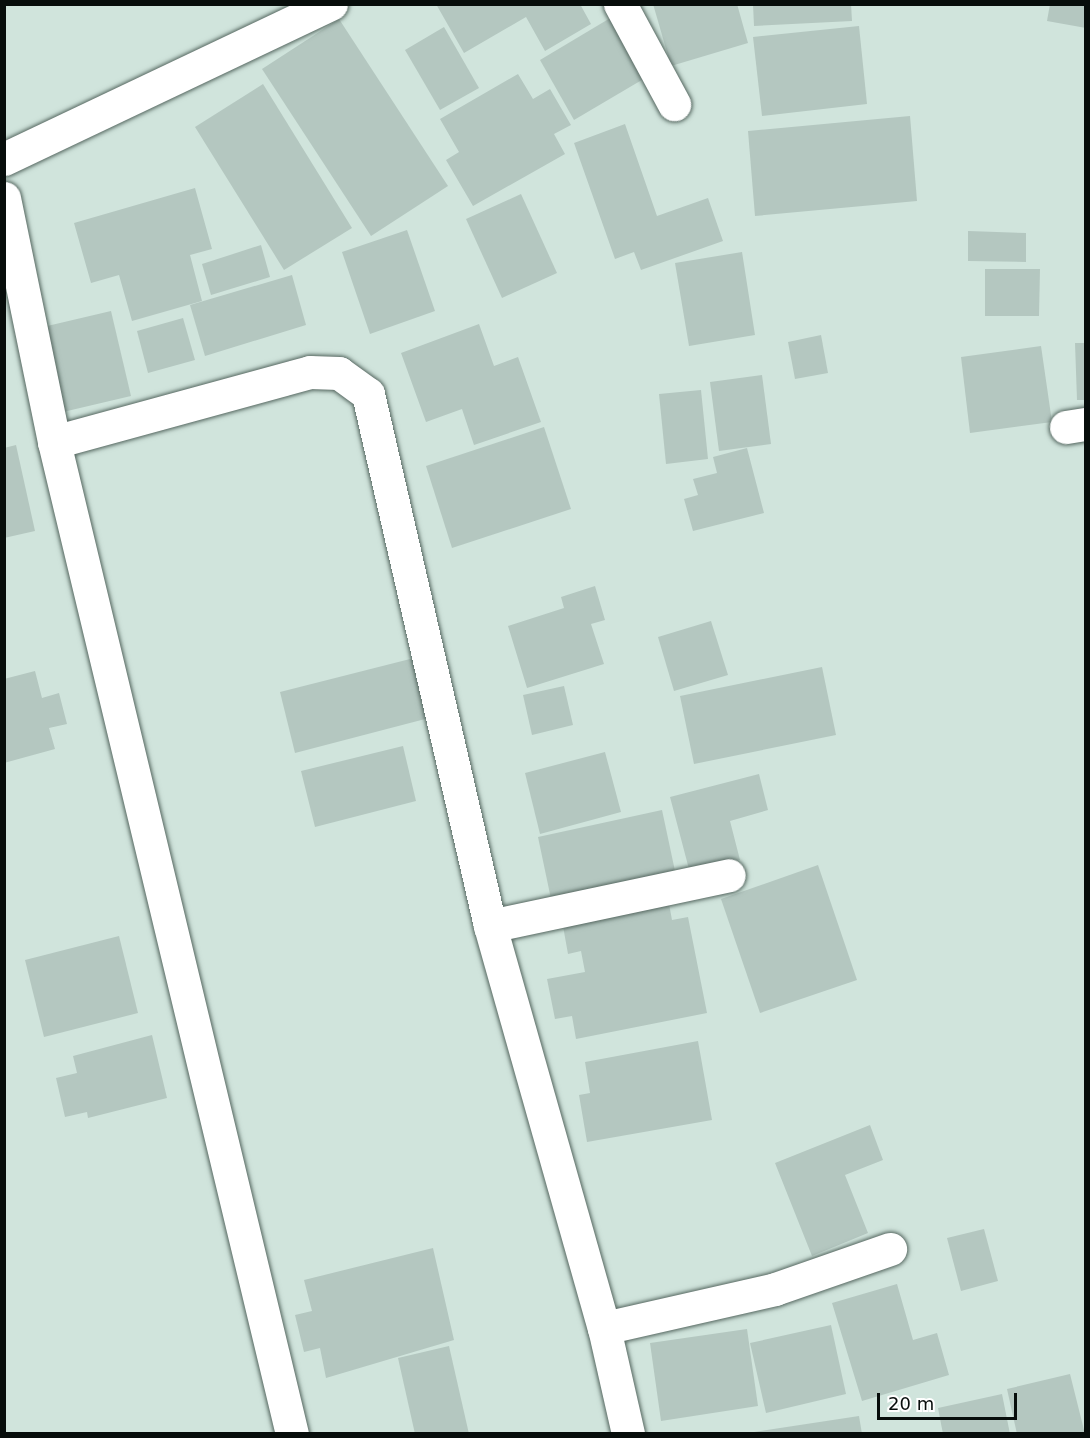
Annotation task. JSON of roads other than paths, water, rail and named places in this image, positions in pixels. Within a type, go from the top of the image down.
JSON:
[{"type":"street","points":[[4,159],[331,4]]},
{"type":"street","points":[[620,4],[674,104]]},
{"type":"street","points":[[4,198],[54,442],[292,1434]]},
{"type":"street","points":[[54,442],[310,372],[339,373],[368,394],[490,926],[604,1328],[628,1434]]},
{"type":"street","points":[[490,926],[729,875]]},
{"type":"street","points":[[604,1328],[776,1289],[890,1250]]}]
